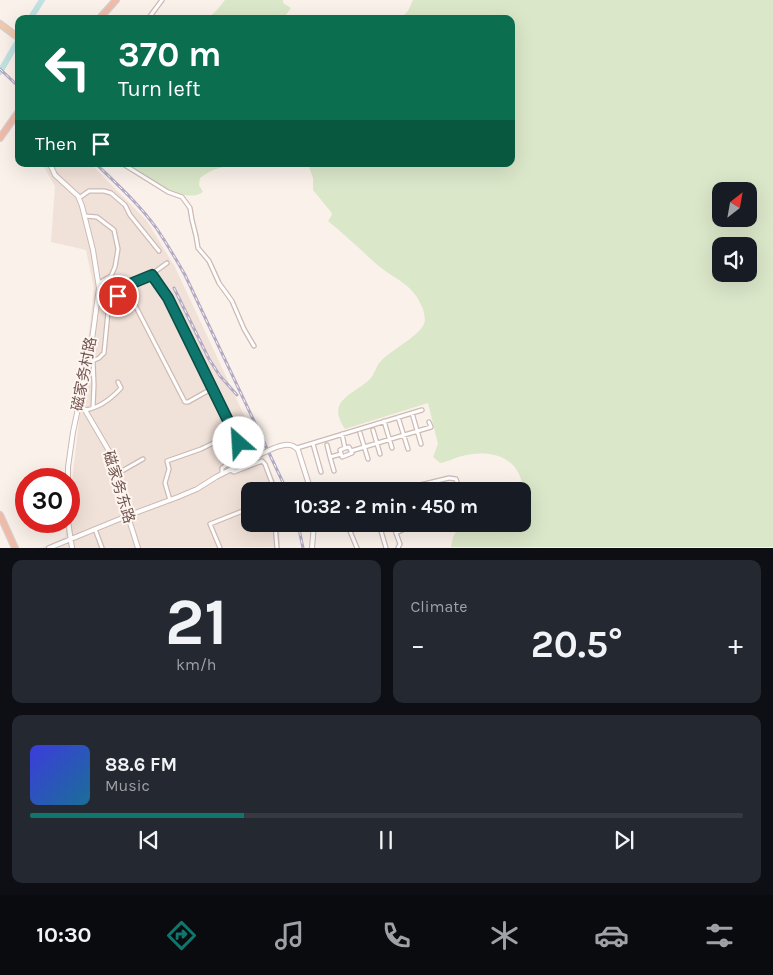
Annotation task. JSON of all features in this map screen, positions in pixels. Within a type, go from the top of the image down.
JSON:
[{"type":"highway","points":[[103,15],[116,0]]},
{"type":"highway","points":[[0,138],[15,117]]},
{"type":"highway","points":[[0,515],[16,548]]},
{"type":"main road","points":[[0,24],[15,35]]},
{"type":"street","points":[[151,15],[162,0]]},
{"type":"street","name":"磁家务村路","points":[[51,167],[55,175],[79,198],[85,216],[99,283],[87,364],[68,468]]},
{"type":"street","points":[[128,167],[168,192],[182,197],[190,208],[198,248],[209,261],[219,283],[232,301],[244,329],[254,346]]},
{"type":"street","points":[[79,198],[89,191],[111,193],[125,205],[130,215],[158,251]]},
{"type":"street","points":[[85,216],[97,217],[114,230],[118,249],[116,268],[111,276],[99,283]]},
{"type":"street","points":[[109,302],[128,290],[130,284],[152,275],[167,264]]},
{"type":"street","points":[[152,275],[168,298],[244,453],[222,468],[222,474]]},
{"type":"street","points":[[98,298],[119,304],[124,311],[135,305],[185,402],[213,388]]},
{"type":"street","points":[[87,364],[104,353],[109,302]]},
{"type":"street","points":[[93,408],[94,361]]},
{"type":"street","points":[[85,410],[112,398],[121,388],[118,382]]},
{"type":"street","name":"磁家务东路","points":[[78,405],[85,410],[109,451],[138,548]]},
{"type":"street","points":[[297,448],[422,410]]},
{"type":"street","points":[[412,413],[421,444]]},
{"type":"street","points":[[398,417],[408,449]]},
{"type":"street","points":[[384,421],[392,448]]},
{"type":"street","points":[[341,454],[340,450],[345,448],[349,447],[350,450],[364,447],[431,427],[429,422]]},
{"type":"street","points":[[373,430],[380,454]]},
{"type":"street","points":[[170,500],[165,483],[169,469],[167,462],[199,450],[234,433]]},
{"type":"street","points":[[360,433],[368,460]]},
{"type":"street","points":[[342,434],[345,448]]},
{"type":"street","points":[[313,443],[322,472]]},
{"type":"street","points":[[49,548],[197,489],[261,454],[285,444],[297,448],[307,482]]},
{"type":"street","points":[[327,445],[334,471]]},
{"type":"street","points":[[330,457],[341,454],[342,457],[352,453],[350,450]]},
{"type":"street","points":[[115,474],[143,459]]},
{"type":"street","points":[[230,470],[234,472],[262,461],[272,482]]},
{"type":"street","points":[[432,482],[449,478],[456,479],[457,482]]},
{"type":"street","points":[[220,548],[210,524],[241,512]]},
{"type":"street","points":[[94,529],[102,548]]},
{"type":"street","points":[[276,532],[278,548]]},
{"type":"street","points":[[312,548],[313,532]]},
{"type":"street","points":[[350,532],[357,548]]},
{"type":"street","points":[[381,532],[386,548]]},
{"type":"street","points":[[70,533],[72,548]]},
{"type":"street","points":[[396,533],[400,544],[398,548]]},
{"type":"shaded area","points":[[44,167],[94,167],[147,221],[175,267],[275,482],[241,482],[241,532],[279,532],[280,547],[42,548],[65,537],[66,533],[80,533],[80,468],[74,468],[94,289],[86,250],[51,242],[55,186]]},
{"type":"green space","points":[[225,0],[283,0],[283,3],[291,8],[286,15],[212,15]]},
{"type":"green space","points":[[413,0],[773,0],[773,547],[451,547],[456,532],[531,532],[531,482],[522,482],[519,473],[507,460],[490,454],[471,454],[440,463],[433,457],[438,444],[428,403],[345,429],[340,420],[339,405],[343,400],[371,378],[379,363],[385,357],[417,333],[424,324],[425,316],[419,300],[408,287],[381,268],[328,221],[332,215],[331,212],[313,190],[313,178],[309,167],[515,167],[515,15],[404,15]]},
{"type":"green space","points":[[221,167],[200,178],[199,185],[203,192],[190,196],[168,189],[133,168]]},
{"type":"waterway","points":[[33,15],[42,0]]},
{"type":"waterway","points":[[0,72],[15,46]]},
{"type":"railway","points":[[0,69],[15,83]]},
{"type":"railway","points":[[99,167],[128,195],[157,229],[185,275],[283,482]]},
{"type":"railway","points":[[174,288],[209,359],[220,376],[237,395]]},
{"type":"railway","points":[[300,532],[303,548]]},
{"type":"route","points":[[118,296],[128,290],[130,284],[152,275],[168,298],[239,443]]}]
